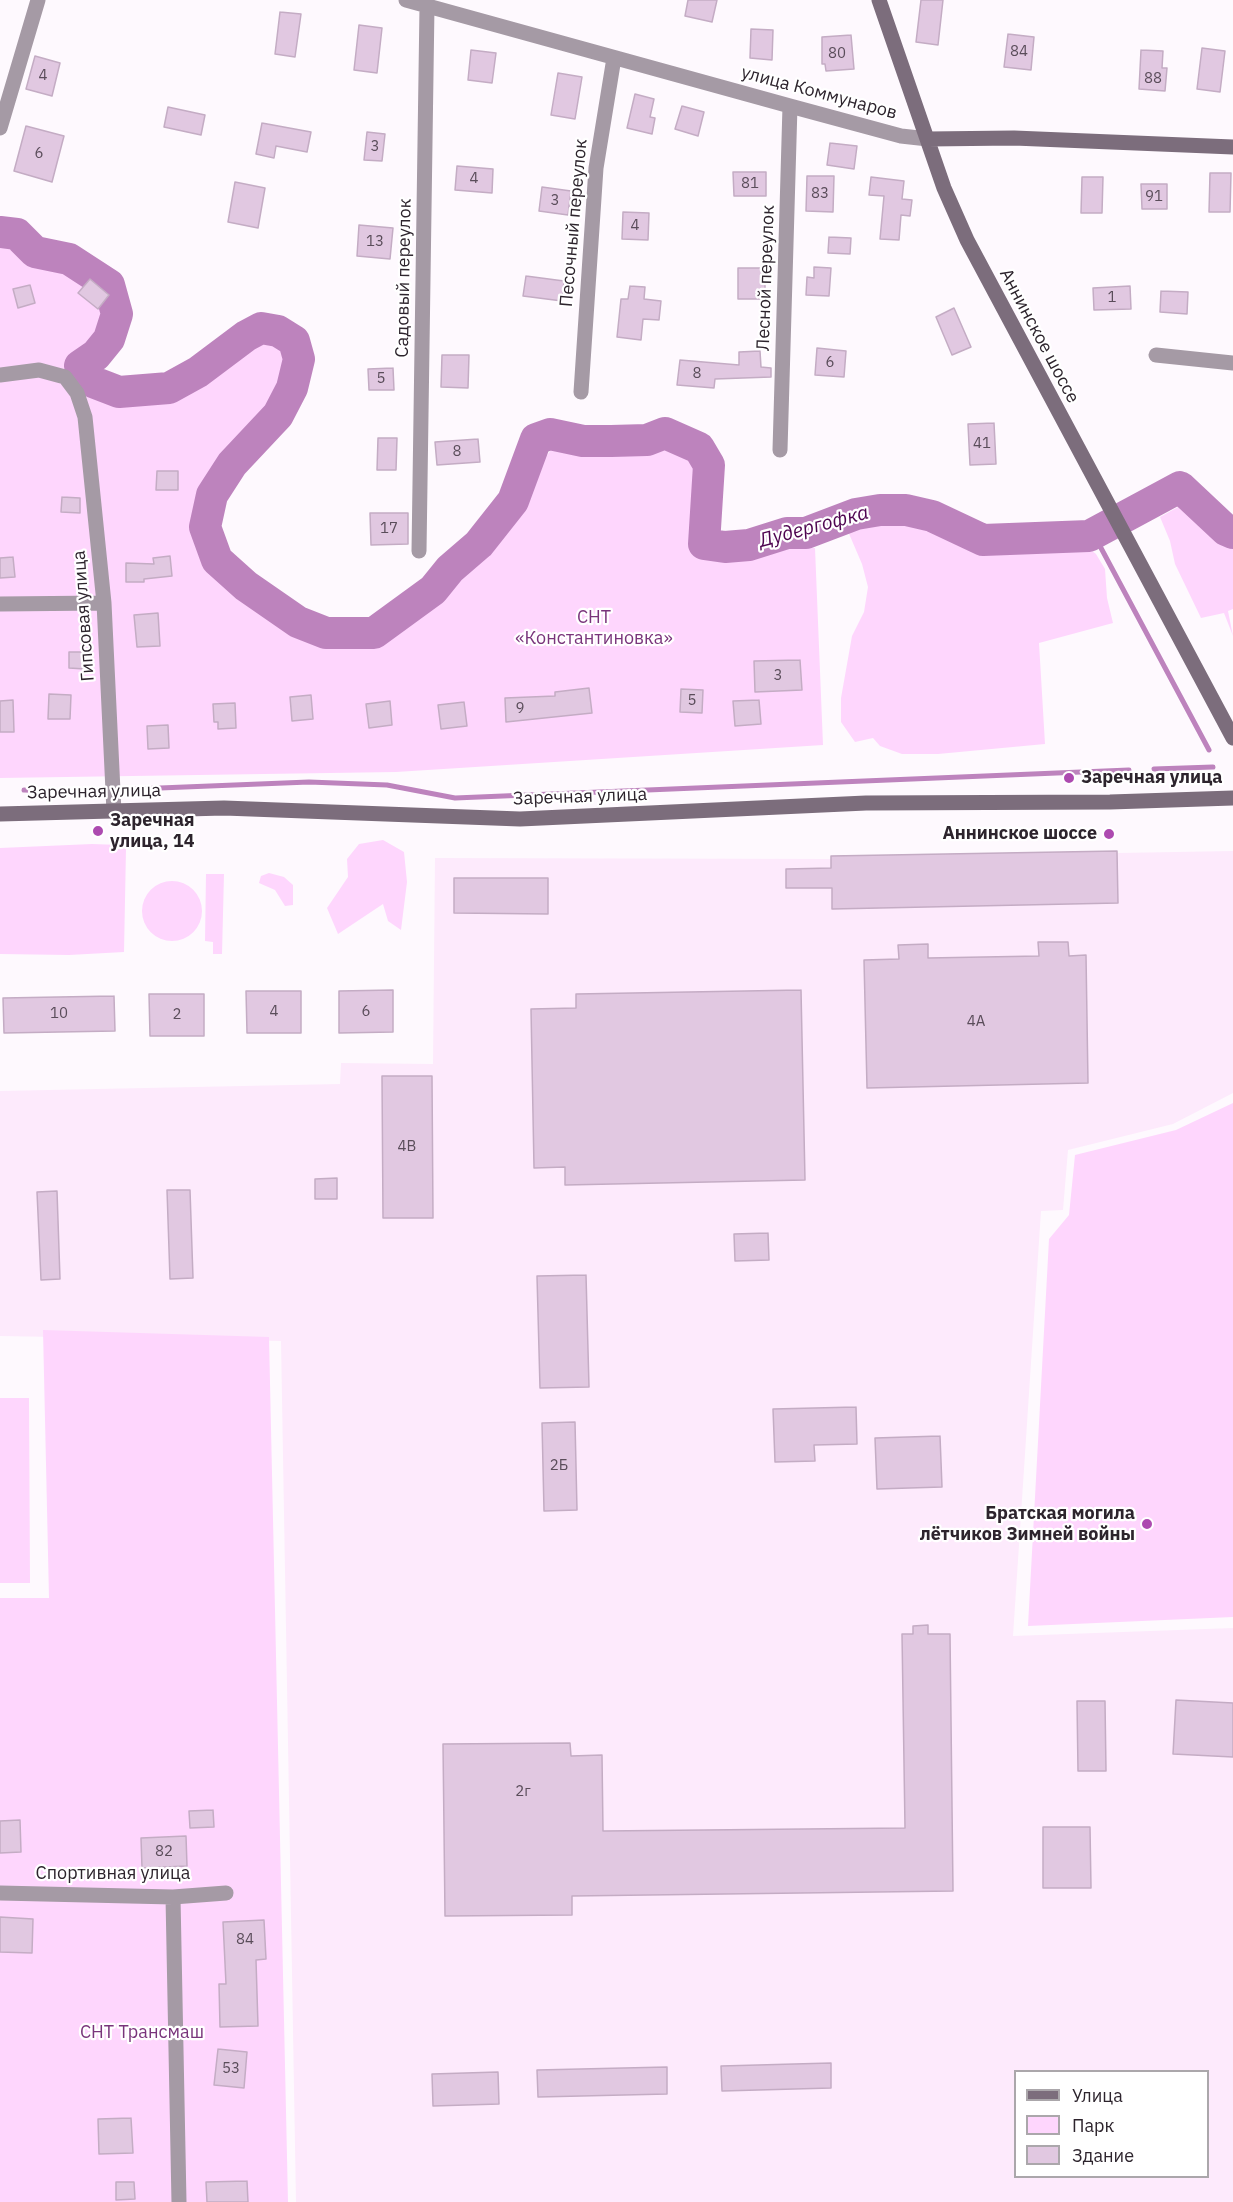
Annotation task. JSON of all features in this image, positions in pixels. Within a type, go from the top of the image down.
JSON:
[{"type":"street","points":[[0,128],[38,0]]},
{"type":"street","name":"улица Коммунаров","points":[[406,0],[901,136],[928,139],[1014,138],[1233,147]]},
{"type":"street","name":"Аннинское шоссе","points":[[879,0],[928,139],[967,240],[1233,738]]},
{"type":"street","name":"Садовый переулок","points":[[419,551],[427,6]]},
{"type":"street","name":"Песочный переулок","points":[[582,392],[596,168],[614,58]]},
{"type":"street","name":"Лесной переулок","points":[[780,450],[790,106]]},
{"type":"street","points":[[1156,355],[1233,363]]},
{"type":"street","name":"Гипсовая улица","points":[[0,375],[39,369],[65,377],[77,393],[86,417],[104,603],[114,812]]},
{"type":"street","points":[[0,604],[104,603]]},
{"type":"street","name":"Заречная улица","points":[[0,814],[224,808],[520,819],[866,803],[1110,802],[1233,798]]},
{"type":"street","name":"Спортивная улица","points":[[0,1893],[173,1896],[226,1893]]},
{"type":"street","points":[[173,1896],[179,2202]]},
{"type":"shaded area","points":[[1233,851],[1233,1093],[1173,1124],[1068,1150],[1063,1210],[1041,1211],[1013,1636],[1233,1628],[1233,2202],[296,2202],[281,1341],[0,1336],[0,1091],[340,1084],[341,1063],[433,1064],[435,858],[831,859],[831,856]]},
{"type":"green space","name":"СНТ «Константиновка»","points":[[11,246],[80,277],[104,299],[98,333],[71,359],[81,376],[102,395],[135,399],[187,389],[263,336],[279,339],[290,349],[291,372],[274,412],[232,455],[205,492],[196,532],[216,571],[257,608],[301,630],[345,643],[383,639],[473,566],[522,513],[538,467],[551,450],[662,445],[685,451],[697,470],[693,535],[704,557],[743,556],[779,546],[815,548],[823,745],[396,772],[0,778],[0,248]]},
{"type":"green space","points":[[1187,502],[1227,541],[1233,543],[1233,609],[1228,611],[1233,636],[1224,613],[1201,618],[1175,564],[1170,541],[1160,517]]},
{"type":"green space","points":[[882,520],[902,521],[1002,554],[1034,554],[1086,546],[1096,554],[1105,569],[1107,598],[1113,623],[1039,643],[1045,744],[938,754],[902,754],[880,746],[873,738],[855,742],[841,722],[841,698],[852,636],[864,612],[868,587],[862,564],[847,529]]},
{"type":"green space","points":[[383,840],[404,852],[407,882],[401,930],[388,921],[383,904],[338,934],[327,908],[348,877],[347,859],[359,844]]},
{"type":"green space","points":[[121,845],[126,849],[124,952],[69,955],[0,954],[0,848]]},
{"type":"green space","points":[[269,873],[284,877],[293,885],[293,905],[285,906],[275,890],[259,883],[261,876]]},
{"type":"green space","points":[[206,874],[224,874],[222,954],[213,954],[213,942],[205,941]]},
{"type":"green space","points":[[166,881],[178,881],[189,886],[197,894],[202,911],[200,923],[189,936],[178,941],[166,941],[155,936],[147,928],[142,917],[142,905],[147,894],[155,886]]},
{"type":"green space","points":[[1233,1103],[1233,1617],[1028,1626],[1049,1239],[1069,1215],[1075,1155],[1176,1130]]},
{"type":"green space","name":"СНТ Трансмаш","points":[[43,1330],[269,1337],[288,2202],[0,2202],[0,1598],[49,1598]]},
{"type":"green space","points":[[0,1398],[29,1398],[30,1583],[0,1583]]},
{"type":"building","points":[[688,0],[717,0],[712,22],[685,16]]},
{"type":"building","points":[[921,0],[943,0],[938,45],[916,42]]},
{"type":"building","points":[[280,12],[301,14],[295,57],[275,54]]},
{"type":"building","points":[[359,25],[382,28],[377,73],[354,70]]},
{"type":"building","points":[[751,29],[773,30],[772,60],[750,58]]},
{"type":"building","points":[[1008,34],[1034,37],[1031,70],[1004,67]]},
{"type":"building","points":[[851,35],[854,69],[826,71],[825,64],[822,64],[822,37]]},
{"type":"building","points":[[1202,48],[1225,51],[1220,92],[1197,89]]},
{"type":"building","points":[[471,50],[496,53],[492,83],[468,80]]},
{"type":"building","points":[[1141,50],[1163,51],[1162,68],[1167,68],[1165,91],[1139,89]]},
{"type":"building","points":[[35,56],[60,63],[52,96],[26,89]]},
{"type":"building","points":[[558,73],[582,77],[575,119],[551,115]]},
{"type":"building","points":[[635,94],[654,99],[650,117],[655,118],[652,134],[627,128]]},
{"type":"building","points":[[682,106],[704,112],[698,136],[675,129]]},
{"type":"building","points":[[168,107],[205,115],[201,135],[164,127]]},
{"type":"building","points":[[262,123],[311,132],[307,152],[276,146],[274,158],[256,154]]},
{"type":"building","points":[[26,126],[64,136],[52,182],[14,171]]},
{"type":"building","points":[[367,132],[385,134],[382,161],[364,160]]},
{"type":"building","points":[[830,143],[857,146],[854,169],[827,165]]},
{"type":"building","points":[[457,166],[493,169],[492,193],[455,190]]},
{"type":"building","points":[[733,172],[766,172],[766,196],[734,196]]},
{"type":"building","points":[[1210,173],[1231,173],[1230,212],[1209,212]]},
{"type":"building","points":[[807,176],[834,176],[833,212],[806,211]]},
{"type":"building","points":[[871,177],[904,181],[902,199],[912,200],[910,216],[901,215],[899,240],[880,239],[884,196],[869,195]]},
{"type":"building","points":[[1082,177],[1103,177],[1102,213],[1081,213]]},
{"type":"building","points":[[235,182],[265,188],[258,228],[228,222]]},
{"type":"building","points":[[1141,184],[1167,184],[1167,209],[1142,209]]},
{"type":"building","points":[[542,187],[571,191],[568,215],[539,211]]},
{"type":"building","points":[[623,212],[649,213],[648,240],[622,239]]},
{"type":"building","points":[[359,225],[393,228],[390,259],[357,256]]},
{"type":"building","points":[[829,237],[851,238],[850,254],[828,253]]},
{"type":"building","points":[[814,267],[831,268],[829,296],[806,295],[807,277],[814,278]]},
{"type":"building","points":[[738,268],[765,268],[765,299],[738,299]]},
{"type":"building","points":[[526,276],[564,281],[562,301],[523,296]]},
{"type":"building","points":[[90,279],[109,295],[98,309],[78,293]]},
{"type":"building","points":[[30,285],[35,303],[18,308],[13,289]]},
{"type":"building","points":[[630,286],[645,287],[644,299],[661,301],[659,320],[643,319],[641,340],[617,337],[621,299],[628,299]]},
{"type":"building","points":[[1130,286],[1131,309],[1094,310],[1093,288]]},
{"type":"building","points":[[1161,291],[1188,292],[1187,314],[1160,312]]},
{"type":"building","points":[[954,308],[971,347],[952,355],[936,317]]},
{"type":"building","points":[[817,348],[846,351],[844,377],[815,375]]},
{"type":"building","points":[[760,351],[761,367],[771,368],[771,377],[715,379],[714,388],[677,385],[680,360],[739,365],[739,352]]},
{"type":"building","points":[[442,355],[469,355],[468,388],[441,387]]},
{"type":"building","points":[[393,368],[394,390],[369,390],[368,369]]},
{"type":"building","points":[[994,423],[996,464],[970,465],[968,424]]},
{"type":"building","points":[[378,438],[397,438],[396,470],[377,470]]},
{"type":"building","points":[[478,439],[480,462],[437,465],[435,442]]},
{"type":"building","points":[[157,471],[178,471],[178,490],[156,490]]},
{"type":"building","points":[[62,497],[80,498],[80,513],[61,512]]},
{"type":"building","points":[[370,513],[408,513],[408,544],[371,545]]},
{"type":"building","points":[[170,556],[172,576],[144,579],[144,582],[126,582],[126,563],[154,564],[153,558]]},
{"type":"building","points":[[13,557],[15,577],[0,578],[0,558]]},
{"type":"building","points":[[158,613],[160,646],[137,647],[134,615]]},
{"type":"building","points":[[69,652],[85,652],[85,669],[69,668]]},
{"type":"building","points":[[800,660],[802,690],[755,692],[754,661]]},
{"type":"building","points":[[589,688],[592,713],[506,722],[505,698],[555,696],[555,692]]},
{"type":"building","points":[[681,689],[703,690],[702,713],[680,712]]},
{"type":"building","points":[[49,694],[71,695],[70,719],[48,719]]},
{"type":"building","points":[[311,695],[313,719],[292,721],[290,697]]},
{"type":"building","points":[[13,700],[14,732],[0,732],[0,701]]},
{"type":"building","points":[[759,700],[761,724],[735,726],[733,701]]},
{"type":"building","points":[[390,701],[392,725],[369,728],[366,704]]},
{"type":"building","points":[[464,702],[467,726],[441,729],[438,705]]},
{"type":"building","points":[[235,703],[236,728],[218,729],[218,722],[214,722],[213,704]]},
{"type":"building","points":[[168,725],[169,748],[148,749],[147,726]]},
{"type":"building","points":[[1117,851],[1118,903],[832,909],[832,888],[786,888],[786,869],[831,868],[831,856]]},
{"type":"building","points":[[454,878],[548,878],[548,914],[454,913]]},
{"type":"building","points":[[1038,942],[1068,942],[1069,956],[1086,955],[1088,1083],[867,1088],[864,960],[899,959],[898,945],[928,944],[928,958],[1039,956]]},
{"type":"building","points":[[393,990],[393,1032],[339,1033],[339,991]]},
{"type":"building","points":[[801,990],[805,1180],[565,1185],[565,1167],[534,1168],[531,1009],[576,1008],[576,994]]},
{"type":"building","points":[[246,991],[301,991],[301,1033],[247,1033]]},
{"type":"building","points":[[149,994],[204,994],[204,1036],[150,1036]]},
{"type":"building","points":[[114,996],[115,1031],[4,1033],[3,998]]},
{"type":"building","points":[[382,1076],[432,1076],[433,1218],[383,1218]]},
{"type":"building","points":[[337,1178],[337,1199],[315,1199],[315,1179]]},
{"type":"building","points":[[167,1190],[190,1190],[193,1278],[170,1279]]},
{"type":"building","points":[[57,1191],[60,1279],[41,1280],[37,1192]]},
{"type":"building","points":[[768,1233],[769,1260],[735,1261],[734,1234]]},
{"type":"building","points":[[586,1275],[589,1387],[540,1388],[537,1276]]},
{"type":"building","points":[[856,1407],[857,1444],[814,1445],[815,1461],[775,1462],[773,1409]]},
{"type":"building","points":[[575,1422],[577,1510],[544,1511],[542,1423]]},
{"type":"building","points":[[940,1436],[942,1487],[877,1489],[875,1438]]},
{"type":"building","points":[[928,1625],[928,1634],[950,1634],[953,1891],[572,1896],[572,1915],[445,1916],[443,1744],[570,1743],[571,1756],[602,1755],[603,1831],[905,1828],[902,1634],[913,1634],[913,1626]]},
{"type":"building","points":[[1176,1700],[1233,1703],[1233,1757],[1173,1754]]},
{"type":"building","points":[[1077,1701],[1105,1701],[1106,1771],[1078,1771]]},
{"type":"building","points":[[213,1810],[214,1827],[190,1828],[189,1811]]},
{"type":"building","points":[[20,1820],[21,1852],[0,1853],[0,1821]]},
{"type":"building","points":[[1043,1827],[1090,1827],[1091,1888],[1043,1888]]},
{"type":"building","points":[[186,1836],[187,1866],[142,1868],[141,1838]]},
{"type":"building","points":[[0,1917],[33,1919],[32,1953],[0,1952]]},
{"type":"building","points":[[264,1920],[266,1959],[256,1960],[258,2026],[220,2027],[219,1984],[226,1984],[223,1922]]},
{"type":"building","points":[[218,2049],[247,2052],[244,2088],[214,2085]]},
{"type":"building","points":[[831,2063],[831,2088],[722,2091],[721,2066]]},
{"type":"building","points":[[667,2067],[667,2094],[538,2097],[537,2070]]},
{"type":"building","points":[[498,2072],[499,2104],[433,2106],[432,2074]]},
{"type":"building","points":[[131,2118],[133,2153],[99,2154],[98,2119]]},
{"type":"building","points":[[247,2181],[248,2202],[207,2202],[206,2182]]},
{"type":"building","points":[[116,2182],[134,2182],[135,2199],[116,2200]]},
{"type":"waterway","name":"Дудергофка","points":[[0,232],[17,234],[35,252],[69,259],[109,285],[117,314],[109,339],[96,355],[80,366],[93,382],[119,392],[169,388],[198,372],[246,336],[261,328],[278,331],[294,341],[299,359],[292,388],[278,415],[232,464],[212,495],[205,527],[217,560],[246,586],[298,622],[326,633],[374,633],[433,590],[450,569],[479,544],[513,501],[536,439],[550,434],[583,441],[611,441],[647,440],[665,433],[699,448],[709,465],[704,544],[725,547],[749,545],[787,533],[806,533],[856,514],[880,510],[906,510],[932,516],[983,540],[1089,536],[1180,487],[1226,530],[1233,533]]},
{"type":"waterway","points":[[1093,533],[1209,750]]},
{"type":"waterway","points":[[1154,769],[1213,767]]},
{"type":"waterway","points":[[135,789],[309,782],[387,785],[455,798],[1129,770]]},
{"type":"waterway","points":[[24,790],[50,791]]},
{"type":"place","name":"Заречная улица","points":[[1069,778]]},
{"type":"place","name":"Заречная улица, 14","points":[[98,831]]},
{"type":"place","name":"Аннинское шоссе","points":[[1109,834]]},
{"type":"place","name":"Братская могила лётчиков Зимней войны","points":[[1147,1524]]}]
